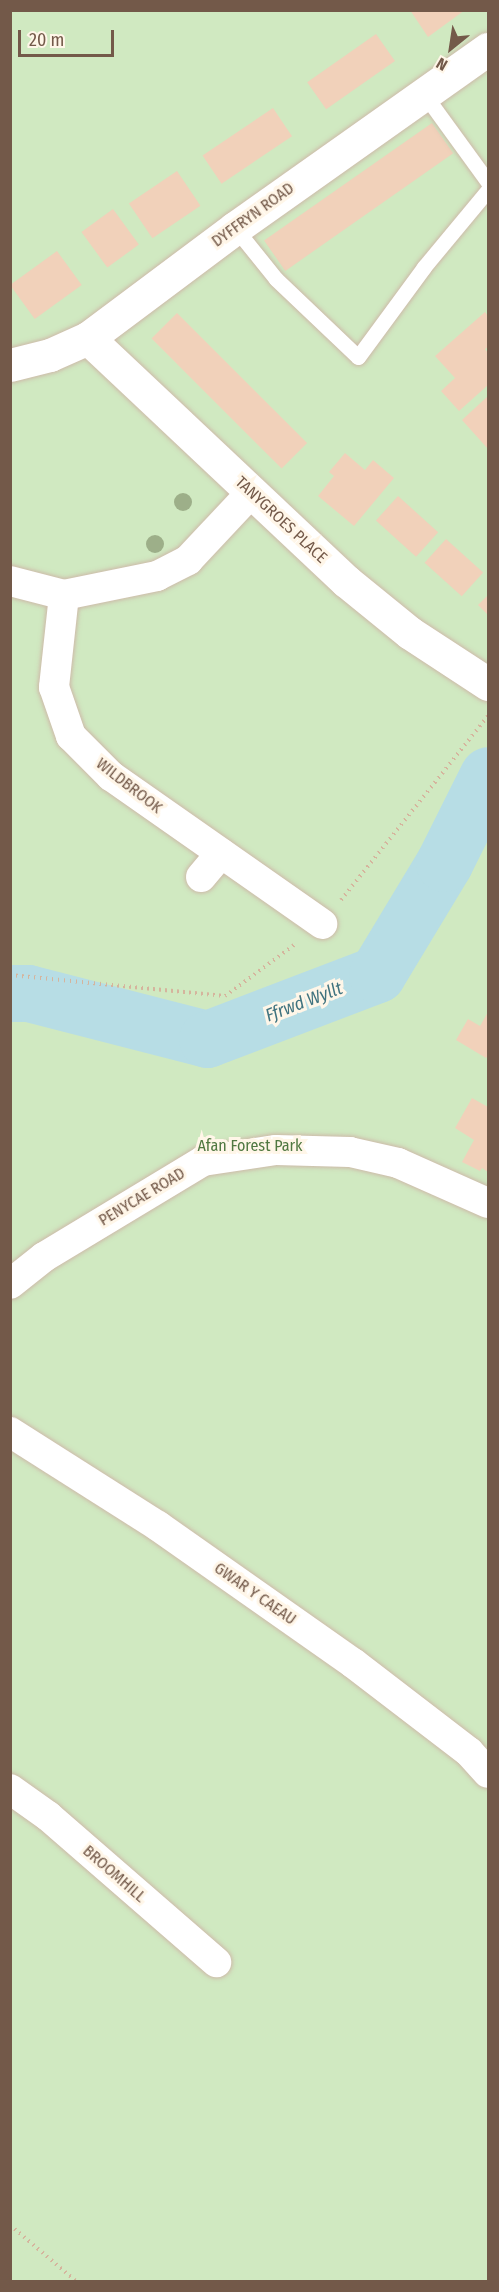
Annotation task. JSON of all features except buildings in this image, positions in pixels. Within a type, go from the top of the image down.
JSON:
[{"type":"street","name":"DYFFRYN ROAD","points":[[10,365],[50,355],[88,338],[235,228],[489,49]]},
{"type":"street","name":"TANYGROES PLACE","points":[[88,338],[346,581],[410,633],[489,684]]},
{"type":"street","points":[[10,581],[64,595],[157,576],[188,560],[251,493]]},
{"type":"street","name":"WILDBROOK","points":[[64,595],[54,687],[71,736],[111,776],[322,924]]},
{"type":"street","points":[[201,877],[221,853]]},
{"type":"street","name":"PENYCAE ROAD","points":[[10,1284],[44,1257],[203,1161],[276,1150],[350,1152],[398,1163],[489,1203]]},
{"type":"street","name":"GWAR Y CAEAU","points":[[10,1432],[158,1526],[353,1663],[469,1752],[489,1773]]},
{"type":"street","name":"BROOMHILL","points":[[10,1789],[48,1816],[216,1962]]},
{"type":"lane","points":[[424,94],[489,182]]},
{"type":"lane","points":[[235,228],[276,279],[358,357],[424,267],[489,190]]},
{"type":"path","points":[[10,2225],[77,2282]]},
{"type":"green space","name":"Afan Forest Park","points":[[11,11],[488,11],[488,2281],[11,2281]]},
{"type":"water","points":[[488,751],[488,814],[405,954],[375,937],[473,762]]},
{"type":"waterway","name":"Ffrwd Wyllt","points":[[10,993],[28,993],[207,1039],[377,974],[444,863],[488,775]]}]
